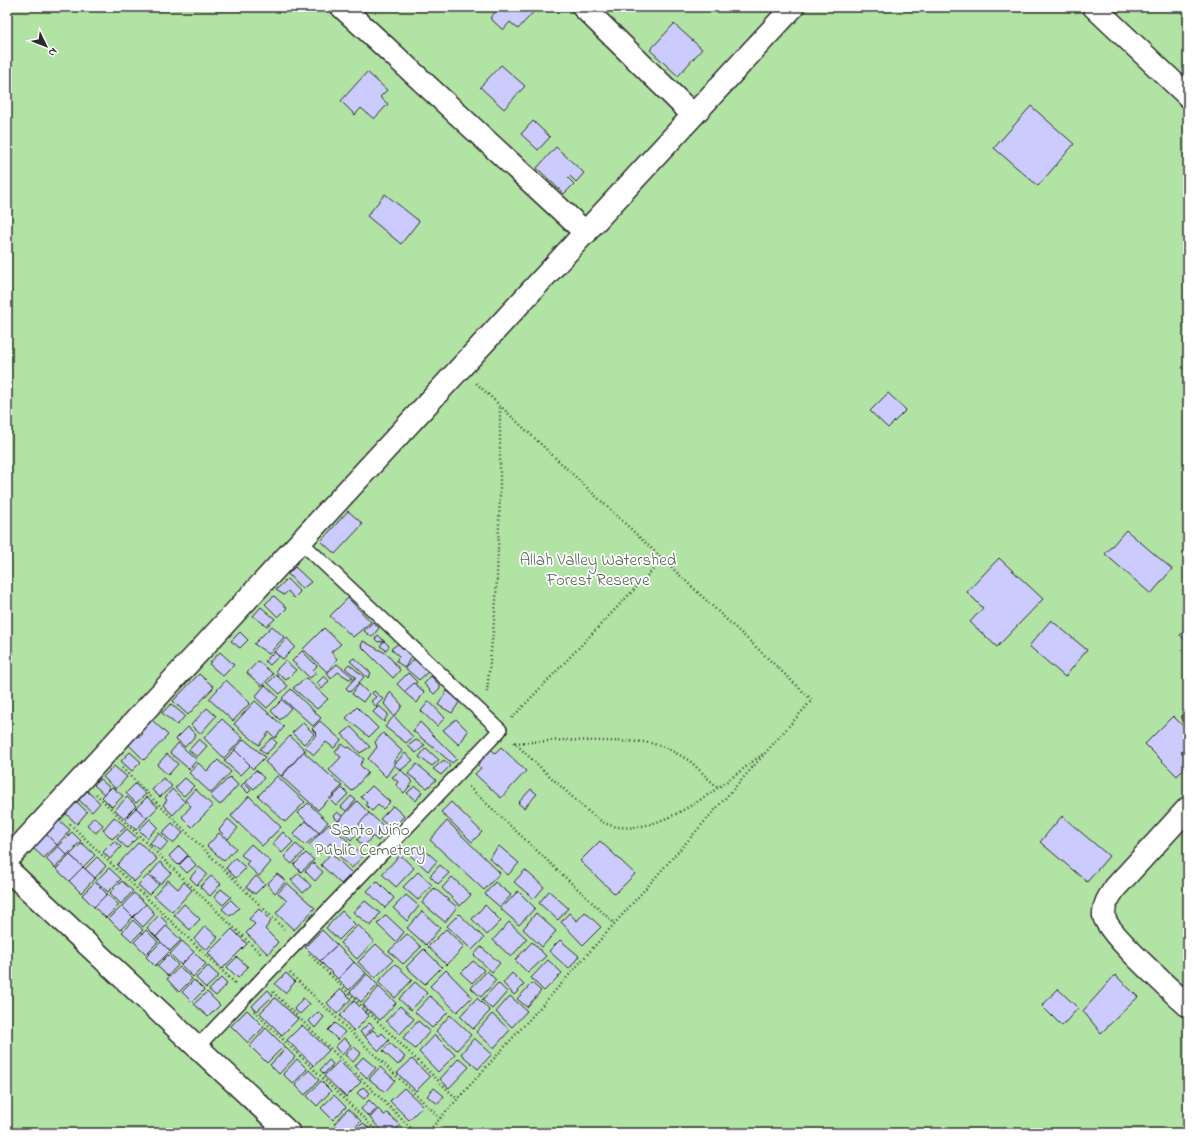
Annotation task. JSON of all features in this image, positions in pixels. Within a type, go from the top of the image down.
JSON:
[{"type":"street","points":[[342,7],[586,233]]},
{"type":"street","points":[[583,7],[693,115]]},
{"type":"street","points":[[7,860],[793,7]]},
{"type":"street","points":[[1094,7],[1188,96]]},
{"type":"street","points":[[1188,808],[1115,888],[1106,902],[1104,918],[1116,937],[1188,1006]]},
{"type":"street","points":[[7,869],[289,1133]]},
{"type":"lane","points":[[197,1047],[500,730],[301,542]]},
{"type":"path","points":[[427,1133],[615,924],[812,700],[461,369]]},
{"type":"path","points":[[485,716],[496,601],[500,497],[500,406]]},
{"type":"path","points":[[663,559],[500,730],[584,808],[606,824],[623,828],[662,821],[717,787],[768,750]]},
{"type":"path","points":[[514,743],[563,740],[647,742],[667,748],[690,761],[717,787]]},
{"type":"path","points":[[106,752],[298,943],[458,1099]]},
{"type":"path","points":[[457,776],[615,924]]},
{"type":"path","points":[[81,779],[440,1118]]},
{"type":"path","points":[[54,809],[245,997],[379,1133]]},
{"type":"path","points":[[261,981],[416,1133]]},
{"type":"green space","name":"Allah Valley Watershed Forest Reserve","points":[[7,7],[1188,7],[1188,1133],[7,1133]]},
{"type":"building","points":[[500,7],[538,7],[518,29],[510,22],[503,30],[490,18]]},
{"type":"building","points":[[674,24],[702,49],[678,76],[650,50]]},
{"type":"building","points":[[501,65],[525,86],[504,109],[480,87]]},
{"type":"building","points":[[367,72],[387,90],[380,97],[388,104],[374,119],[361,108],[355,115],[341,101]]},
{"type":"building","points":[[1031,106],[1074,144],[1038,186],[994,148]]},
{"type":"building","points":[[533,121],[550,137],[538,150],[521,134]]},
{"type":"building","points":[[556,147],[584,173],[576,182],[570,176],[568,178],[574,184],[564,194],[537,168]]},
{"type":"building","points":[[385,194],[419,221],[401,244],[367,216]]},
{"type":"building","points":[[888,393],[906,410],[888,428],[870,411]]},
{"type":"building","points":[[348,511],[363,524],[335,554],[321,541]]},
{"type":"building","points":[[1126,530],[1172,569],[1151,594],[1105,554]]},
{"type":"building","points":[[999,558],[1043,599],[997,647],[970,622],[983,608],[967,592]]},
{"type":"building","points":[[295,567],[311,582],[302,589],[288,574]]},
{"type":"building","points":[[287,579],[300,592],[294,598],[288,591],[284,595],[276,590]]},
{"type":"building","points":[[274,596],[287,608],[278,617],[265,604]]},
{"type":"building","points":[[348,598],[371,622],[353,637],[330,616]]},
{"type":"building","points":[[261,607],[275,619],[267,626],[253,616]]},
{"type":"building","points":[[1051,620],[1087,650],[1065,677],[1029,646]]},
{"type":"building","points":[[373,622],[379,628],[372,637],[364,631]]},
{"type":"building","points":[[272,626],[284,637],[269,654],[254,644]]},
{"type":"building","points":[[1188,627],[1188,643],[1180,635]]},
{"type":"building","points":[[324,628],[341,644],[331,652],[337,659],[327,672],[303,649]]},
{"type":"building","points":[[240,632],[248,640],[240,648],[231,641]]},
{"type":"building","points":[[378,635],[384,641],[378,642],[375,639]]},
{"type":"building","points":[[287,638],[295,647],[283,659],[274,652]]},
{"type":"building","points":[[363,641],[387,654],[400,670],[393,678],[361,646]]},
{"type":"building","points":[[384,641],[389,646],[386,650],[380,646]]},
{"type":"building","points":[[399,643],[411,656],[405,668],[396,661],[399,656],[391,649]]},
{"type":"building","points":[[302,651],[317,666],[313,670],[316,673],[310,678],[292,661]]},
{"type":"building","points":[[220,652],[234,665],[223,676],[209,664]]},
{"type":"building","points":[[274,652],[279,656],[270,665],[265,661]]},
{"type":"building","points":[[354,658],[371,673],[368,678],[350,661]]},
{"type":"building","points":[[416,658],[430,670],[419,680],[405,668]]},
{"type":"building","points":[[258,661],[273,674],[262,686],[247,673]]},
{"type":"building","points":[[285,661],[296,670],[286,680],[275,671]]},
{"type":"building","points":[[337,664],[353,677],[349,679],[338,672],[331,679],[327,673]]},
{"type":"building","points":[[349,664],[364,677],[350,692],[346,688],[356,677],[345,668]]},
{"type":"building","points":[[408,673],[417,682],[406,693],[397,684]]},
{"type":"building","points":[[199,674],[214,687],[188,715],[173,701]]},
{"type":"building","points":[[276,675],[288,686],[280,694],[268,683]]},
{"type":"building","points":[[324,676],[329,681],[322,689],[317,683]]},
{"type":"building","points":[[431,676],[441,687],[434,694],[424,684]]},
{"type":"building","points":[[306,678],[328,699],[317,709],[293,688]]},
{"type":"building","points":[[226,680],[250,703],[233,721],[209,699]]},
{"type":"building","points":[[414,683],[424,692],[417,703],[404,692]]},
{"type":"building","points":[[359,684],[369,694],[363,702],[352,694]]},
{"type":"building","points":[[265,685],[278,697],[267,708],[255,697]]},
{"type":"building","points":[[291,689],[321,718],[313,726],[282,698]]},
{"type":"building","points":[[374,691],[383,699],[377,705],[377,708],[371,701],[376,697],[372,693]]},
{"type":"building","points":[[447,691],[460,701],[452,713],[438,705]]},
{"type":"building","points":[[390,692],[402,705],[394,716],[384,704]]},
{"type":"building","points":[[282,700],[291,708],[280,720],[271,711]]},
{"type":"building","points":[[255,701],[284,727],[275,738],[269,732],[259,745],[234,724]]},
{"type":"building","points":[[429,701],[445,718],[437,726],[421,711]]},
{"type":"building","points":[[171,704],[185,716],[177,725],[162,713]]},
{"type":"building","points":[[379,706],[388,714],[384,722],[373,712]]},
{"type":"building","points":[[357,707],[378,728],[369,737],[346,718]]},
{"type":"building","points":[[207,708],[216,716],[200,734],[191,725]]},
{"type":"building","points":[[1188,710],[1188,724],[1181,717]]},
{"type":"building","points":[[394,716],[413,737],[406,743],[385,727]]},
{"type":"building","points":[[1173,716],[1188,731],[1188,746],[1181,752],[1188,759],[1188,765],[1177,776],[1145,744]]},
{"type":"building","points":[[151,719],[168,735],[144,760],[127,743],[135,734],[139,737],[143,734],[139,731]]},
{"type":"building","points":[[222,719],[243,738],[224,758],[204,738]]},
{"type":"building","points":[[456,719],[468,731],[459,745],[443,730]]},
{"type":"building","points":[[320,721],[341,740],[334,748],[326,742],[314,755],[305,747],[317,734],[312,729]]},
{"type":"building","points":[[420,722],[457,759],[452,763],[413,731]]},
{"type":"building","points":[[303,723],[314,734],[304,744],[292,733]]},
{"type":"building","points":[[188,727],[196,735],[185,747],[176,739]]},
{"type":"building","points":[[351,727],[370,747],[360,753],[342,734]]},
{"type":"building","points":[[383,733],[402,751],[394,761],[394,765],[386,777],[368,759],[377,747],[375,742]]},
{"type":"building","points":[[290,736],[305,750],[281,776],[265,762]]},
{"type":"building","points":[[272,738],[277,743],[266,754],[260,749]]},
{"type":"building","points":[[199,739],[207,746],[197,757],[189,750]]},
{"type":"building","points":[[244,739],[265,757],[253,769],[234,750]]},
{"type":"building","points":[[416,740],[425,745],[416,753],[408,746]]},
{"type":"building","points":[[178,743],[197,760],[189,769],[170,753]]},
{"type":"building","points":[[342,744],[347,748],[349,747],[364,759],[360,765],[368,773],[352,791],[329,770],[341,757],[335,752]]},
{"type":"building","points":[[501,747],[526,771],[501,798],[475,774],[481,768],[477,764],[491,749],[495,753]]},
{"type":"building","points":[[426,748],[439,760],[432,766],[419,757]]},
{"type":"building","points":[[235,750],[250,765],[240,775],[224,761]]},
{"type":"building","points":[[305,750],[305,753],[342,786],[318,810],[281,776]]},
{"type":"building","points":[[130,752],[141,762],[132,771],[121,761]]},
{"type":"building","points":[[405,753],[413,760],[401,770],[394,765]]},
{"type":"building","points":[[167,754],[178,764],[168,775],[157,765]]},
{"type":"building","points":[[218,760],[231,772],[211,793],[189,773],[198,763],[207,771]]},
{"type":"building","points":[[444,760],[450,766],[441,775],[433,769]]},
{"type":"building","points":[[417,764],[436,780],[427,788],[408,774]]},
{"type":"building","points":[[114,766],[127,777],[116,789],[103,777]]},
{"type":"building","points":[[256,770],[264,778],[254,789],[245,781]]},
{"type":"building","points":[[401,770],[413,782],[404,793],[396,785],[398,782],[392,777]]},
{"type":"building","points":[[277,776],[305,802],[285,822],[258,796]]},
{"type":"building","points":[[230,777],[238,785],[220,805],[210,796]]},
{"type":"building","points":[[163,778],[172,786],[160,797],[152,790]]},
{"type":"building","points":[[185,778],[194,786],[184,796],[175,788]]},
{"type":"building","points":[[100,779],[110,788],[104,794],[94,785]]},
{"type":"building","points":[[244,783],[251,790],[248,793],[241,786]]},
{"type":"building","points":[[135,784],[146,794],[136,803],[126,793]]},
{"type":"building","points":[[372,786],[390,802],[383,809],[378,805],[372,811],[361,797]]},
{"type":"building","points":[[415,786],[422,792],[416,801],[407,793]]},
{"type":"building","points":[[112,787],[123,796],[112,807],[102,797]]},
{"type":"building","points":[[342,788],[348,794],[336,806],[330,800]]},
{"type":"building","points":[[172,789],[185,802],[173,815],[163,805],[167,800],[165,798]]},
{"type":"building","points":[[195,789],[213,806],[192,827],[182,817],[191,806],[185,800]]},
{"type":"building","points":[[531,789],[537,794],[524,808],[518,803]]},
{"type":"building","points":[[87,791],[100,803],[92,812],[79,800]]},
{"type":"building","points":[[249,796],[281,827],[262,846],[231,816]]},
{"type":"building","points":[[351,796],[356,800],[346,811],[341,807]]},
{"type":"building","points":[[127,797],[136,806],[124,818],[115,810]]},
{"type":"building","points":[[147,797],[158,807],[147,818],[136,808]]},
{"type":"building","points":[[74,799],[87,812],[77,824],[63,811]]},
{"type":"building","points":[[357,801],[372,816],[351,840],[335,825]]},
{"type":"building","points":[[451,802],[482,832],[472,842],[441,812]]},
{"type":"building","points":[[308,803],[328,822],[319,833],[298,813]]},
{"type":"building","points":[[393,806],[404,816],[392,829],[380,819]]},
{"type":"building","points":[[136,808],[147,818],[136,830],[125,819]]},
{"type":"building","points":[[337,812],[342,816],[338,821],[333,816]]},
{"type":"building","points":[[369,813],[388,830],[378,841],[359,824]]},
{"type":"building","points":[[1062,816],[1109,856],[1087,882],[1040,842]]},
{"type":"building","points":[[94,817],[103,825],[96,833],[87,825]]},
{"type":"building","points":[[114,817],[126,827],[112,839],[103,830]]},
{"type":"building","points":[[58,819],[70,830],[57,845],[45,833]]},
{"type":"building","points":[[150,819],[158,827],[147,838],[139,830]]},
{"type":"building","points":[[228,819],[238,828],[228,839],[219,830]]},
{"type":"building","points":[[306,821],[319,833],[305,845],[293,834]]},
{"type":"building","points":[[447,821],[500,873],[484,890],[430,840]]},
{"type":"building","points":[[172,823],[183,833],[173,843],[162,833]]},
{"type":"building","points":[[329,824],[348,841],[339,851],[330,843],[319,854],[309,845]]},
{"type":"building","points":[[127,829],[137,838],[127,848],[117,839]]},
{"type":"building","points":[[72,832],[81,841],[67,855],[58,846]]},
{"type":"building","points":[[283,832],[293,842],[282,853],[273,843]]},
{"type":"building","points":[[365,832],[372,837],[364,846],[357,840]]},
{"type":"building","points":[[45,833],[57,845],[44,858],[32,847]]},
{"type":"building","points":[[159,833],[168,842],[160,851],[150,843]]},
{"type":"building","points":[[219,833],[236,848],[224,861],[207,846]]},
{"type":"building","points":[[114,841],[121,847],[110,859],[103,852]]},
{"type":"building","points":[[600,841],[635,874],[615,894],[580,861]]},
{"type":"building","points":[[139,842],[157,859],[134,882],[117,865]]},
{"type":"building","points":[[82,843],[95,855],[83,867],[70,855]]},
{"type":"building","points":[[251,844],[271,862],[259,876],[246,864],[249,861],[241,855]]},
{"type":"building","points":[[296,844],[304,851],[292,864],[284,857]]},
{"type":"building","points":[[350,844],[363,856],[352,868],[339,856]]},
{"type":"building","points":[[58,846],[67,855],[55,868],[46,859]]},
{"type":"building","points":[[179,846],[188,855],[178,865],[169,856]]},
{"type":"building","points":[[420,846],[437,861],[428,871],[411,856]]},
{"type":"building","points":[[499,846],[519,863],[508,875],[489,858]]},
{"type":"building","points":[[306,853],[314,860],[301,872],[294,865]]},
{"type":"building","points":[[331,853],[352,873],[341,884],[321,865]]},
{"type":"building","points":[[70,855],[83,867],[69,881],[56,869]]},
{"type":"building","points":[[400,855],[414,868],[396,887],[382,874]]},
{"type":"building","points":[[188,856],[196,865],[187,873],[179,865]]},
{"type":"building","points":[[97,857],[106,866],[95,878],[85,869]]},
{"type":"building","points":[[235,858],[246,868],[236,878],[226,868]]},
{"type":"building","points":[[160,862],[171,873],[160,884],[150,874]]},
{"type":"building","points":[[313,863],[323,872],[315,881],[305,871]]},
{"type":"building","points":[[440,865],[449,873],[438,884],[430,876]]},
{"type":"building","points":[[83,867],[95,878],[81,893],[69,881]]},
{"type":"building","points":[[199,867],[207,874],[197,885],[190,878]]},
{"type":"building","points":[[109,868],[121,879],[108,892],[96,881]]},
{"type":"building","points":[[525,870],[544,887],[534,899],[514,882]]},
{"type":"building","points":[[418,872],[432,885],[418,900],[403,887]]},
{"type":"building","points":[[299,873],[311,886],[303,893],[291,880]]},
{"type":"building","points":[[277,874],[286,881],[275,893],[267,884]]},
{"type":"building","points":[[148,875],[159,885],[149,895],[138,885]]},
{"type":"building","points":[[211,876],[221,884],[210,896],[200,887]]},
{"type":"building","points":[[256,876],[265,884],[255,894],[246,887]]},
{"type":"building","points":[[452,877],[471,895],[460,906],[442,888]]},
{"type":"building","points":[[168,880],[178,889],[184,882],[192,890],[172,912],[154,896]]},
{"type":"building","points":[[122,881],[133,891],[121,904],[110,893]]},
{"type":"building","points":[[377,881],[394,898],[385,908],[367,891]]},
{"type":"building","points":[[95,882],[107,894],[94,907],[82,895]]},
{"type":"building","points":[[495,882],[511,895],[500,907],[485,894]]},
{"type":"building","points":[[287,883],[315,908],[294,930],[276,913],[287,901],[278,893]]},
{"type":"building","points":[[434,888],[457,907],[445,922],[422,903]]},
{"type":"building","points":[[221,889],[231,897],[223,905],[214,897]]},
{"type":"building","points":[[518,891],[535,908],[519,925],[501,909]]},
{"type":"building","points":[[549,891],[568,908],[558,920],[539,903]]},
{"type":"building","points":[[134,893],[146,904],[133,917],[122,906]]},
{"type":"building","points":[[107,894],[119,905],[106,918],[94,907]]},
{"type":"building","points":[[406,895],[419,906],[407,921],[393,908]]},
{"type":"building","points":[[231,900],[239,908],[230,916],[222,909]]},
{"type":"building","points":[[365,901],[380,913],[371,926],[353,912]]},
{"type":"building","points":[[146,904],[155,914],[143,927],[133,917]]},
{"type":"building","points":[[184,904],[200,919],[190,930],[174,915]]},
{"type":"building","points":[[485,905],[501,921],[487,935],[472,919]]},
{"type":"building","points":[[122,906],[133,917],[120,930],[109,919]]},
{"type":"building","points":[[259,909],[271,921],[265,929],[278,942],[268,954],[246,933],[255,924],[249,919]]},
{"type":"building","points":[[342,911],[355,924],[339,940],[326,928]]},
{"type":"building","points":[[422,911],[440,928],[426,945],[407,928]]},
{"type":"building","points":[[585,912],[601,927],[583,945],[561,922],[569,913],[577,921]]},
{"type":"building","points":[[536,913],[556,931],[542,947],[523,929]]},
{"type":"building","points":[[459,914],[484,938],[472,950],[447,926]]},
{"type":"building","points":[[159,915],[168,924],[156,937],[147,928]]},
{"type":"building","points":[[386,915],[404,932],[396,942],[377,924]]},
{"type":"building","points":[[133,920],[143,930],[132,941],[122,932]]},
{"type":"building","points":[[509,922],[527,939],[511,957],[493,940]]},
{"type":"building","points":[[358,925],[374,941],[357,959],[340,943]]},
{"type":"building","points":[[166,926],[181,940],[170,951],[156,937]]},
{"type":"building","points":[[205,926],[218,937],[206,950],[194,939]]},
{"type":"building","points":[[232,929],[247,944],[222,969],[208,953]]},
{"type":"building","points":[[446,929],[464,947],[447,965],[428,947]]},
{"type":"building","points":[[146,930],[158,942],[146,954],[134,942]]},
{"type":"building","points":[[322,930],[337,945],[320,961],[305,947]]},
{"type":"building","points":[[407,934],[421,947],[403,964],[389,951]]},
{"type":"building","points":[[560,940],[579,956],[569,969],[549,951]]},
{"type":"building","points":[[182,941],[194,952],[181,965],[170,954]]},
{"type":"building","points":[[161,942],[170,951],[155,966],[146,957]]},
{"type":"building","points":[[532,942],[546,956],[528,973],[515,960]]},
{"type":"building","points":[[376,944],[393,960],[375,978],[358,962]]},
{"type":"building","points":[[337,945],[354,962],[338,979],[320,961]]},
{"type":"building","points":[[481,947],[500,963],[492,972],[474,955]]},
{"type":"building","points":[[424,949],[442,967],[425,984],[406,967]]},
{"type":"building","points":[[194,952],[206,964],[193,977],[181,965]]},
{"type":"building","points":[[168,955],[178,965],[168,976],[157,966]]},
{"type":"building","points":[[237,957],[248,967],[238,978],[227,967]]},
{"type":"building","points":[[548,960],[562,973],[544,991],[531,978]]},
{"type":"building","points":[[473,961],[484,970],[472,983],[461,973]]},
{"type":"building","points":[[354,962],[366,973],[349,990],[338,979]]},
{"type":"building","points":[[395,964],[412,980],[395,998],[378,982]]},
{"type":"building","points":[[208,966],[219,976],[206,988],[196,978]]},
{"type":"building","points":[[180,967],[192,979],[179,992],[167,979]]},
{"type":"building","points":[[446,970],[472,997],[457,1012],[430,986]]},
{"type":"building","points":[[487,971],[496,980],[481,997],[471,988]]},
{"type":"building","points":[[286,973],[295,982],[285,993],[275,984]]},
{"type":"building","points":[[512,973],[524,985],[514,995],[503,983]]},
{"type":"building","points":[[367,974],[378,985],[361,1002],[350,992]]},
{"type":"building","points":[[1115,975],[1138,997],[1101,1033],[1083,1011]]},
{"type":"building","points":[[221,978],[227,984],[216,996],[209,990]]},
{"type":"building","points":[[194,980],[204,990],[192,1002],[182,992]]},
{"type":"building","points":[[415,982],[427,993],[411,1010],[399,999]]},
{"type":"building","points":[[498,983],[507,992],[492,1009],[482,1000]]},
{"type":"building","points":[[532,983],[541,991],[527,1007],[517,999]]},
{"type":"building","points":[[379,987],[396,1003],[380,1020],[363,1005]]},
{"type":"building","points":[[341,989],[351,999],[337,1014],[327,1003]]},
{"type":"building","points":[[1058,989],[1078,1008],[1062,1026],[1042,1006]]},
{"type":"building","points":[[268,990],[273,996],[257,1011],[252,1006]]},
{"type":"building","points":[[207,992],[220,1005],[208,1017],[194,1004]]},
{"type":"building","points":[[430,996],[448,1012],[432,1028],[415,1012]]},
{"type":"building","points":[[510,996],[527,1011],[512,1027],[496,1012]]},
{"type":"building","points":[[275,998],[298,1019],[282,1035],[260,1013]]},
{"type":"building","points":[[303,998],[310,1004],[300,1014],[294,1009]]},
{"type":"building","points":[[477,998],[490,1011],[473,1029],[460,1016]]},
{"type":"building","points":[[354,1001],[369,1016],[354,1031],[340,1016]]},
{"type":"building","points":[[400,1006],[414,1019],[400,1034],[386,1021]]},
{"type":"building","points":[[247,1010],[264,1027],[248,1043],[231,1026]]},
{"type":"building","points":[[318,1012],[324,1017],[315,1028],[309,1021]]},
{"type":"building","points":[[492,1014],[510,1030],[494,1048],[476,1032]]},
{"type":"building","points":[[450,1015],[471,1035],[457,1050],[436,1031]]},
{"type":"building","points":[[418,1021],[430,1031],[415,1049],[403,1038]]},
{"type":"building","points":[[335,1023],[345,1032],[338,1040],[328,1030]]},
{"type":"building","points":[[369,1023],[374,1027],[364,1036],[360,1032]]},
{"type":"building","points":[[302,1025],[329,1050],[314,1066],[287,1040]]},
{"type":"building","points":[[266,1028],[284,1046],[267,1063],[250,1046]]},
{"type":"building","points":[[373,1030],[379,1036],[382,1033],[389,1040],[379,1051],[365,1037]]},
{"type":"building","points":[[435,1035],[455,1055],[438,1072],[419,1052]]},
{"type":"building","points":[[344,1038],[351,1045],[342,1055],[335,1047]]},
{"type":"building","points":[[474,1038],[492,1054],[478,1069],[461,1054]]},
{"type":"building","points":[[390,1043],[405,1057],[398,1065],[383,1051]]},
{"type":"building","points":[[353,1046],[361,1053],[353,1062],[345,1055]]},
{"type":"building","points":[[286,1048],[295,1057],[279,1074],[270,1065]]},
{"type":"building","points":[[363,1057],[376,1068],[367,1078],[355,1066]]},
{"type":"building","points":[[459,1058],[469,1067],[449,1088],[440,1079]]},
{"type":"building","points":[[297,1059],[307,1069],[293,1084],[283,1074]]},
{"type":"building","points":[[412,1059],[430,1077],[416,1091],[397,1073]]},
{"type":"building","points":[[329,1060],[333,1064],[324,1074],[320,1070]]},
{"type":"building","points":[[339,1061],[361,1082],[346,1097],[324,1076]]},
{"type":"building","points":[[380,1067],[395,1080],[385,1092],[369,1079]]},
{"type":"building","points":[[309,1070],[319,1080],[305,1095],[295,1085]]},
{"type":"building","points":[[321,1081],[331,1091],[317,1106],[307,1096]]},
{"type":"building","points":[[363,1087],[370,1093],[364,1099],[357,1093]]},
{"type":"building","points":[[404,1088],[423,1106],[409,1120],[390,1101]]},
{"type":"building","points":[[434,1088],[444,1096],[438,1104],[427,1096]]},
{"type":"building","points":[[334,1095],[346,1107],[333,1120],[321,1108]]},
{"type":"building","points":[[369,1100],[377,1108],[369,1117],[361,1109]]},
{"type":"building","points":[[348,1109],[361,1121],[350,1133],[344,1133],[334,1124]]},
{"type":"building","points":[[378,1109],[384,1115],[387,1113],[400,1125],[393,1133],[384,1133],[370,1118]]},
{"type":"building","points":[[363,1123],[374,1133],[353,1133]]},
{"type":"park label","name":"Santo Niño Public Cemetery","points":[[370,840]]}]
